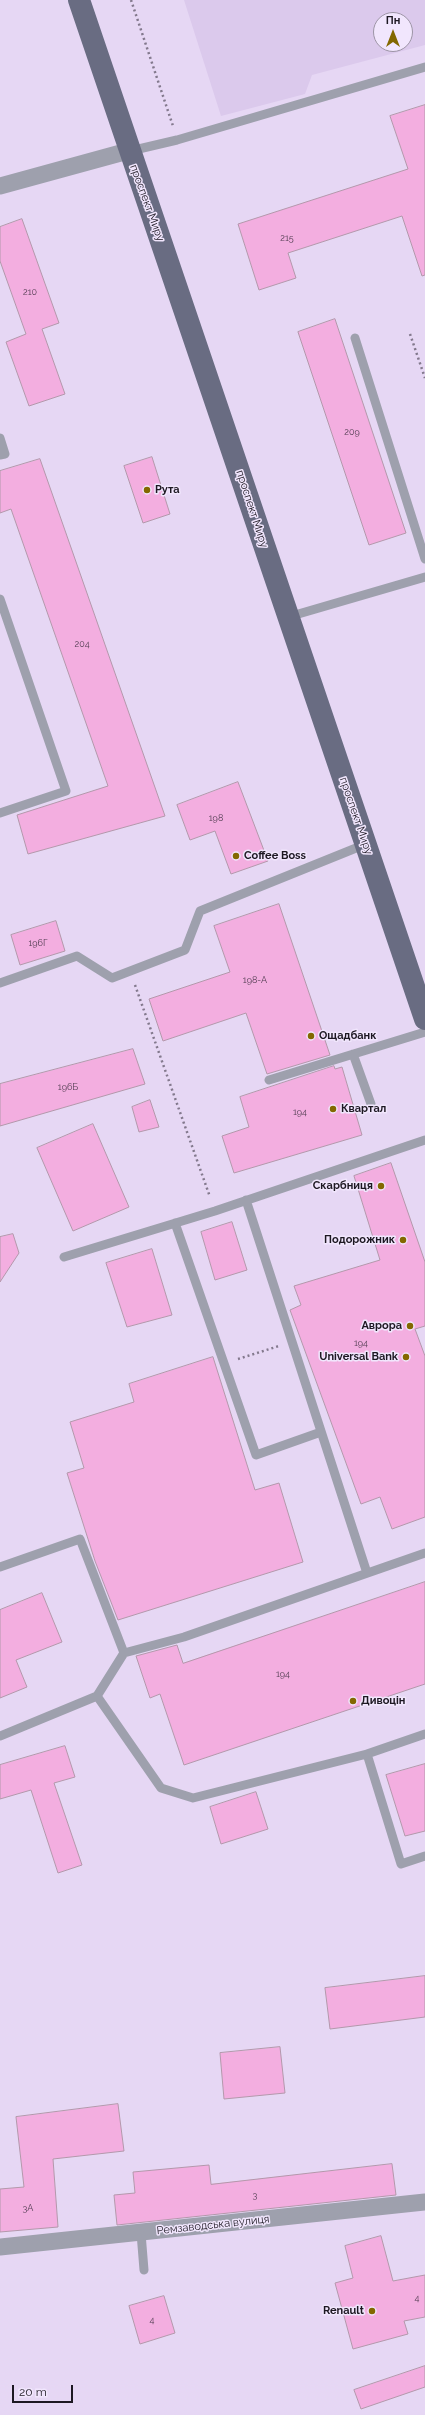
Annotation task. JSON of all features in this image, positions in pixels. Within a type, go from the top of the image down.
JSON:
[{"type":"main road","name":"проспект Миру","points":[[79,0],[128,151],[192,330],[425,1019]]},
{"type":"street","points":[[0,186],[128,151]]},
{"type":"street","name":"Ремзаводська вулиця","points":[[0,2247],[425,2202]]},
{"type":"lane","points":[[128,151],[177,140],[425,67]]},
{"type":"lane","points":[[355,338],[425,559]]},
{"type":"lane","points":[[0,438],[5,454],[0,455]]},
{"type":"lane","points":[[288,617],[425,577]]},
{"type":"lane","points":[[0,599],[66,791],[0,813]]},
{"type":"lane","points":[[0,983],[77,956],[112,978],[185,950],[200,911],[366,844]]},
{"type":"lane","points":[[269,1080],[425,1032]]},
{"type":"lane","points":[[353,1054],[371,1104]]},
{"type":"lane","points":[[64,1256],[155,1227],[175,1223],[215,1211],[425,1140]]},
{"type":"lane","points":[[246,1200],[367,1573]]},
{"type":"lane","points":[[175,1223],[256,1455],[321,1432]]},
{"type":"lane","points":[[0,1567],[80,1539],[124,1653]]},
{"type":"lane","points":[[0,1736],[97,1696],[124,1653],[184,1637],[425,1553]]},
{"type":"lane","points":[[97,1696],[161,1788],[193,1798],[367,1754],[425,1734]]},
{"type":"lane","points":[[367,1754],[401,1864],[425,1856]]},
{"type":"lane","points":[[140,2232],[144,2270]]},
{"type":"path","points":[[131,0],[177,140]]},
{"type":"path","points":[[410,334],[425,378]]},
{"type":"path","points":[[130,971],[215,1211]]},
{"type":"path","points":[[224,1364],[292,1341]]},
{"type":"shaded area","points":[[184,0],[425,0],[425,45],[413,48],[413,12],[373,12],[373,52],[399,52],[312,75],[305,94],[221,116]]},
{"type":"building","points":[[425,105],[425,275],[422,276],[402,216],[288,253],[296,278],[259,290],[238,224],[408,169],[390,116]]},
{"type":"building","points":[[22,219],[59,323],[42,329],[65,394],[29,406],[6,342],[26,334],[0,261],[0,227]]},
{"type":"building","points":[[335,319],[406,533],[369,545],[298,332]]},
{"type":"building","name":"Рута","points":[[152,457],[170,514],[143,523],[124,466]]},
{"type":"building","points":[[40,459],[165,816],[28,854],[17,815],[108,786],[11,509],[0,513],[0,471]]},
{"type":"building","points":[[238,782],[268,861],[231,874],[215,831],[190,840],[177,805]]},
{"type":"building","points":[[279,904],[330,1055],[267,1074],[246,1013],[163,1041],[149,999],[230,972],[214,926]]},
{"type":"building","points":[[56,921],[65,951],[20,965],[11,935]]},
{"type":"building","points":[[133,1049],[145,1084],[0,1126],[0,1084]]},
{"type":"building","points":[[334,1066],[335,1069],[342,1067],[362,1135],[234,1173],[222,1136],[249,1127],[240,1097]]},
{"type":"building","points":[[150,1100],[159,1127],[139,1132],[132,1107]]},
{"type":"building","points":[[93,1124],[129,1207],[73,1231],[37,1148]]},
{"type":"building","points":[[391,1163],[425,1262],[425,1326],[415,1329],[425,1356],[425,1517],[392,1529],[380,1497],[361,1504],[290,1310],[301,1305],[294,1286],[380,1260],[354,1176]]},
{"type":"building","points":[[232,1222],[247,1270],[215,1280],[201,1232]]},
{"type":"building","points":[[13,1234],[19,1253],[0,1282],[0,1237]]},
{"type":"building","points":[[152,1249],[172,1315],[127,1327],[106,1263]]},
{"type":"building","points":[[213,1357],[255,1490],[279,1483],[303,1562],[118,1620],[95,1561],[67,1473],[84,1468],[70,1422],[134,1402],[129,1384]]},
{"type":"building","points":[[425,1582],[425,1684],[184,1765],[160,1694],[150,1698],[136,1656],[177,1645],[183,1663]]},
{"type":"building","points":[[42,1593],[62,1642],[16,1660],[27,1687],[0,1698],[0,1610]]},
{"type":"building","points":[[65,1746],[75,1777],[54,1783],[82,1865],[58,1873],[31,1790],[0,1799],[0,1765]]},
{"type":"building","points":[[425,1764],[425,1831],[405,1836],[386,1775]]},
{"type":"building","points":[[256,1792],[268,1829],[221,1844],[210,1807]]},
{"type":"building","points":[[425,1976],[425,2017],[330,2029],[325,1988]]},
{"type":"building","points":[[280,2047],[285,2093],[224,2099],[220,2053]]},
{"type":"building","points":[[118,2104],[124,2151],[53,2159],[58,2227],[0,2232],[0,2189],[24,2187],[16,2117]]},
{"type":"building","points":[[392,2164],[396,2195],[117,2225],[114,2195],[135,2193],[133,2172],[209,2165],[211,2184]]},
{"type":"building","name":"Renault","points":[[381,2236],[393,2281],[425,2275],[425,2317],[404,2321],[408,2334],[353,2349],[335,2283],[353,2278],[345,2246]]},
{"type":"building","points":[[164,2296],[175,2333],[140,2344],[129,2306]]},
{"type":"building","points":[[425,2366],[425,2387],[361,2409],[354,2390]]},
{"type":"place","name":"Рута","points":[[147,490]]},
{"type":"place","name":"Coffee Boss","points":[[236,856]]},
{"type":"place","name":"Ощадбанк","points":[[311,1036]]},
{"type":"place","name":"Квартал","points":[[333,1109]]},
{"type":"place","name":"Скарбниця","points":[[381,1186]]},
{"type":"place","name":"Подорожник","points":[[403,1240]]},
{"type":"place","name":"Аврора","points":[[410,1326]]},
{"type":"place","name":"Universal Bank","points":[[406,1357]]},
{"type":"place","name":"Дивоцін","points":[[353,1701]]},
{"type":"place","name":"Renault","points":[[372,2311]]}]
